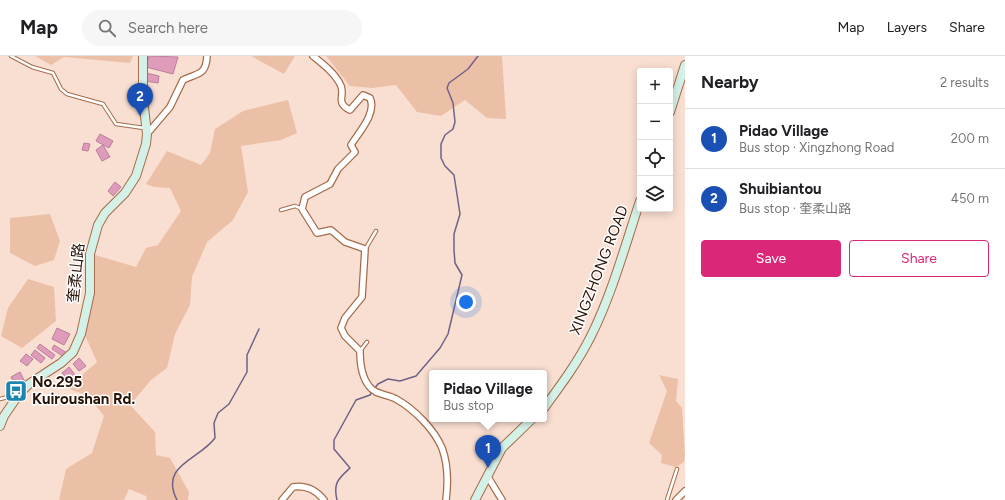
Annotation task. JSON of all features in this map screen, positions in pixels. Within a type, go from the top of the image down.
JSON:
[{"type":"street","name":"奎柔山路","points":[[0,426],[4,416],[19,394],[29,384],[61,364],[73,352],[81,334],[88,305],[90,254],[98,224],[105,213],[125,193],[136,176],[147,131],[143,98],[143,56]]},
{"type":"street","points":[[147,131],[170,107],[183,80],[196,76],[204,69],[207,56]]},
{"type":"street","points":[[313,56],[327,67],[341,87],[341,102],[344,107],[350,110],[363,95],[370,98],[373,104],[371,112],[351,145],[355,152],[338,169],[330,184],[305,197],[302,209],[317,233],[331,230],[345,242],[366,249],[362,297],[345,318],[341,328],[345,336],[360,351],[361,370],[369,387],[376,392],[396,399],[423,420],[442,448],[448,483],[446,500]]},
{"type":"street","points":[[673,104],[684,69]]},
{"type":"street","name":"XINGZHONG ROAD","points":[[547,404],[578,360],[591,335],[604,304],[637,210]]},
{"type":"street","points":[[475,500],[502,448],[529,422]]},
{"type":"street","points":[[488,477],[502,500]]},
{"type":"street","points":[[282,500],[293,487],[302,486],[313,490],[324,500]]},
{"type":"street","points":[[676,500],[685,491]]},
{"type":"lane","points":[[10,56],[32,68],[53,74],[61,89],[66,94],[104,104],[116,124],[147,131]]},
{"type":"lane","points":[[281,210],[295,206],[302,209]]},
{"type":"lane","points":[[366,249],[376,231]]},
{"type":"lane","points":[[360,351],[367,342]]},
{"type":"lane","points":[[0,399],[19,394]]},
{"type":"lane","points":[[667,500],[677,469]]},
{"type":"shaded area","points":[[35,56],[133,56],[130,63],[64,57],[51,65]]},
{"type":"shaded area","points":[[251,56],[295,56],[284,74]]},
{"type":"shaded area","points":[[326,56],[502,56],[506,119],[487,118],[465,100],[441,116],[417,112],[396,85],[372,88],[350,86]]},
{"type":"shaded area","points":[[288,100],[297,133],[281,140],[241,146],[248,192],[233,220],[207,242],[192,277],[190,305],[175,334],[167,368],[151,380],[130,405],[155,432],[156,455],[170,458],[189,492],[188,500],[147,500],[146,496],[129,489],[124,500],[59,500],[66,469],[92,453],[104,416],[88,396],[67,388],[97,362],[83,331],[90,304],[95,255],[136,267],[146,248],[158,245],[181,211],[170,188],[154,187],[146,184],[167,151],[201,165],[210,153],[215,129],[243,111]]},
{"type":"shaded area","points":[[50,214],[60,241],[54,260],[35,266],[10,253],[10,218]]},
{"type":"shaded area","points":[[28,279],[54,287],[56,321],[22,348],[1,336],[8,308]]},
{"type":"shaded area","points":[[659,375],[678,379],[676,401],[682,408],[685,455],[684,462],[676,467],[661,463],[662,455],[649,443],[667,391]]},
{"type":"building","points":[[149,56],[178,57],[173,74],[146,67]]},
{"type":"building","points":[[146,73],[159,76],[158,83],[145,81]]},
{"type":"building","points":[[100,134],[113,141],[109,148],[96,141]]},
{"type":"building","points":[[84,143],[90,144],[88,151],[82,150]]},
{"type":"building","points":[[103,145],[110,157],[102,161],[96,150]]},
{"type":"building","points":[[115,182],[121,187],[113,196],[108,191]]},
{"type":"building","points":[[57,328],[70,334],[64,345],[52,339]]},
{"type":"building","points":[[40,344],[55,355],[52,359],[37,348]]},
{"type":"building","points":[[54,345],[67,353],[64,357],[52,349]]},
{"type":"building","points":[[35,350],[45,358],[41,363],[31,355]]},
{"type":"building","points":[[26,354],[33,359],[27,366],[20,361]]},
{"type":"building","points":[[79,358],[86,366],[79,371],[73,364]]},
{"type":"building","points":[[69,367],[76,376],[69,382],[62,373]]},
{"type":"building","points":[[20,372],[25,382],[16,387],[11,377]]},
{"type":"waterway","points":[[374,389],[378,384],[388,379],[400,381],[416,376],[440,348],[448,334],[462,275],[455,263],[454,234],[460,214],[454,175],[445,166],[441,158],[441,144],[445,135],[453,129],[455,122],[453,103],[447,88],[449,83],[468,69],[478,56]]},
{"type":"waterway","points":[[177,500],[173,488],[173,479],[183,464],[208,446],[215,438],[214,423],[218,413],[229,404],[247,372],[247,355],[259,329]]},
{"type":"waterway","points":[[337,500],[336,485],[342,475],[350,468],[334,449],[334,440],[356,400],[370,395],[372,392]]},
{"type":"place","name":"Shuibiantou","points":[[140,116]]},
{"type":"place","name":"No.295 Kuiroushan Rd.","points":[[16,391]]},
{"type":"place","name":"Pidao Village","points":[[488,468]]}]
